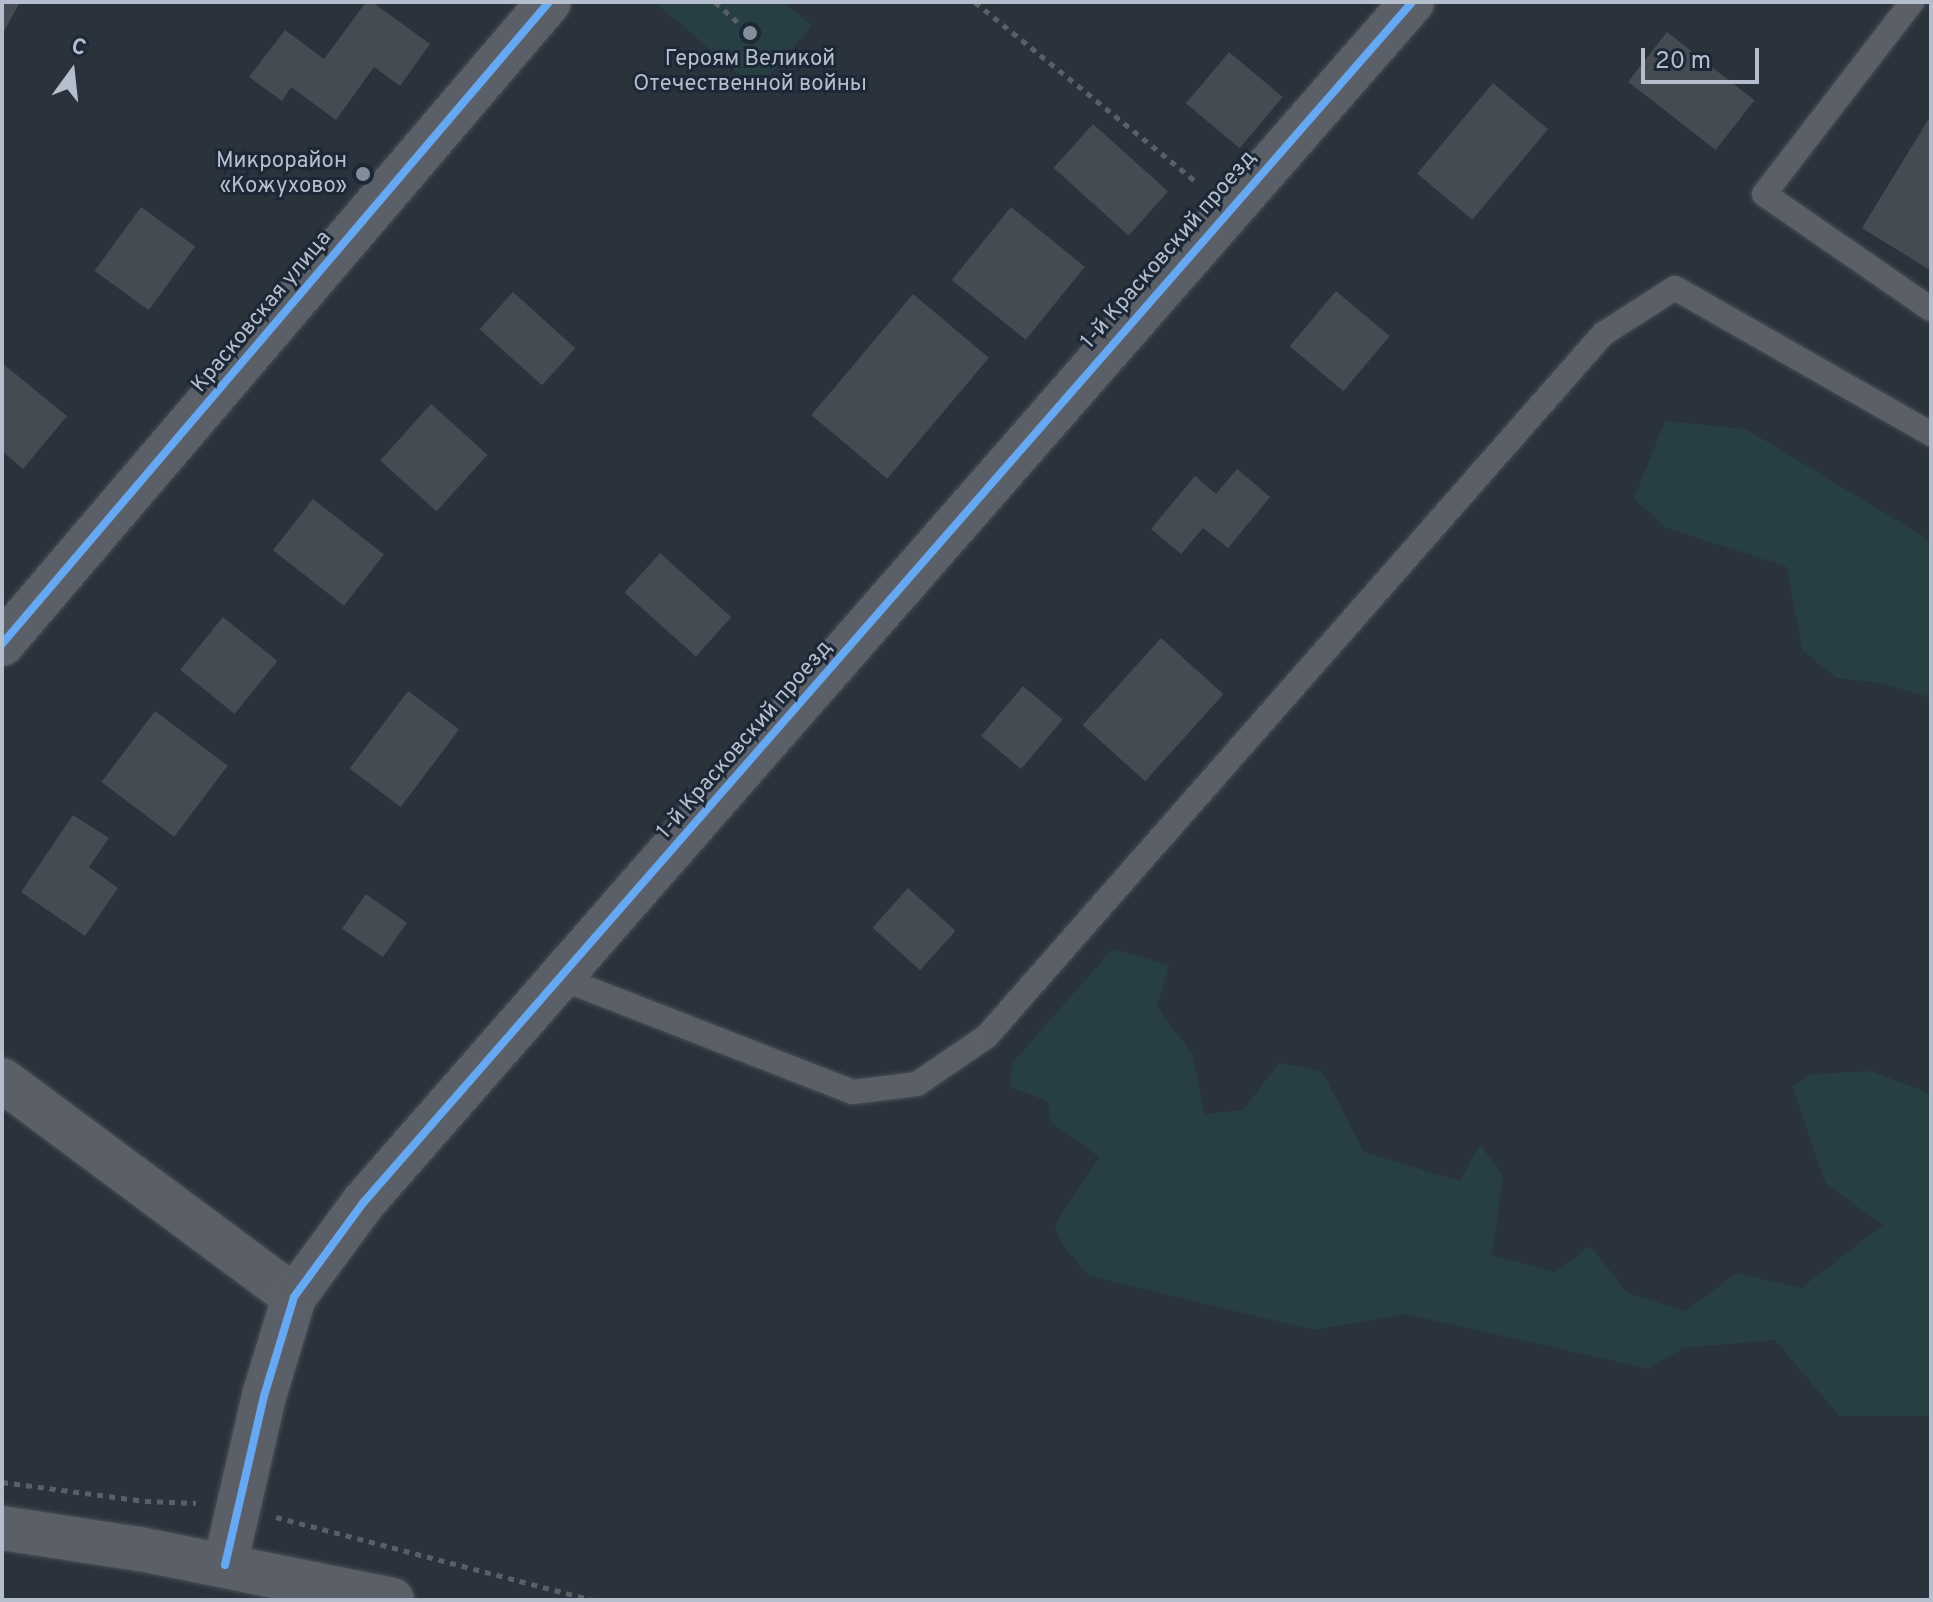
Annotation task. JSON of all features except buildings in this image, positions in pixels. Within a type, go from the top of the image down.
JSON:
[{"type":"street","name":"Красковская улица","points":[[2,644],[549,2]]},
{"type":"street","name":"1-й Красковский проезд","points":[[225,1565],[264,1396],[294,1297],[363,1203],[563,979],[1412,2]]},
{"type":"street","points":[[2,1080],[294,1297]]},
{"type":"street","points":[[2,1528],[225,1565],[392,1600]]},
{"type":"lane","points":[[1912,2],[1764,194],[1931,309]]},
{"type":"lane","points":[[563,979],[853,1092],[917,1084],[987,1036],[1603,334],[1675,288],[1931,434]]},
{"type":"path","points":[[715,2],[750,33]]},
{"type":"path","points":[[975,2],[1229,209]]},
{"type":"path","points":[[2,1482],[145,1501],[205,1503]]},
{"type":"path","points":[[269,1515],[593,1600]]},
{"type":"green space","points":[[655,2],[784,2],[812,26],[757,90]]},
{"type":"green space","points":[[1665,421],[1746,429],[1931,541],[1931,701],[1926,696],[1878,683],[1836,678],[1802,650],[1787,567],[1665,527],[1634,498]]},
{"type":"green space","points":[[1113,949],[1169,965],[1157,1007],[1193,1055],[1204,1114],[1243,1110],[1279,1063],[1322,1071],[1364,1152],[1460,1181],[1480,1144],[1503,1177],[1492,1255],[1555,1272],[1590,1246],[1628,1293],[1685,1311],[1737,1273],[1801,1288],[1883,1225],[1826,1184],[1792,1086],[1811,1074],[1871,1071],[1931,1094],[1931,1416],[1839,1416],[1775,1340],[1683,1348],[1649,1369],[1405,1314],[1314,1330],[1089,1276],[1062,1244],[1055,1225],[1099,1157],[1050,1122],[1048,1101],[1010,1087],[1012,1063]]},
{"type":"cycle path","points":[[2,644],[549,2]]},
{"type":"cycle path","points":[[225,1565],[264,1396],[294,1297],[363,1203],[1412,2]]},
{"type":"place","name":"Героям Великой Отечественной войны","points":[[750,33]]},
{"type":"place","name":"Микрорайон «Кожухово»","points":[[363,174]]}]
